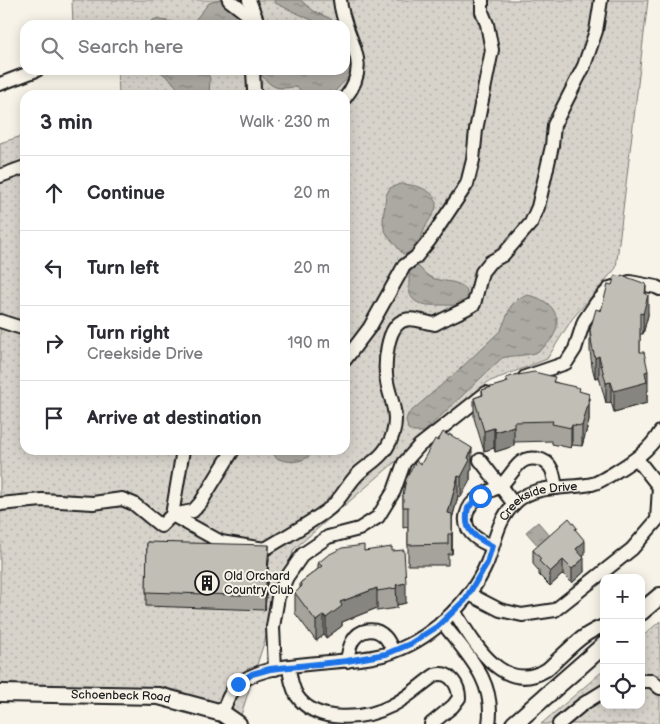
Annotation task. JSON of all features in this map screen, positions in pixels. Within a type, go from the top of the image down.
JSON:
[{"type":"main road","points":[[645,609],[660,596]]},
{"type":"main road","points":[[514,724],[600,649]]},
{"type":"main road","name":"Schoenbeck Road","points":[[0,693],[159,696],[222,713],[238,724]]},
{"type":"street","points":[[229,0],[255,20]]},
{"type":"street","points":[[249,0],[257,20]]},
{"type":"street","points":[[340,0],[344,20]]},
{"type":"street","points":[[350,353],[370,327],[404,266],[416,257],[429,241],[467,184],[492,50],[487,24],[482,12],[482,0]]},
{"type":"street","points":[[172,515],[221,542],[265,548],[329,508],[359,473],[379,458],[391,440],[396,416],[387,382],[386,368],[389,338],[395,327],[404,320],[435,324],[474,304],[482,272],[490,262],[503,255],[530,223],[538,207],[554,125],[584,66],[596,31],[601,0]]},
{"type":"street","points":[[350,35],[359,65],[356,80],[350,90]]},
{"type":"street","points":[[0,84],[24,75]]},
{"type":"street","points":[[253,75],[254,90]]},
{"type":"street","points":[[0,176],[20,169]]},
{"type":"street","points":[[513,379],[534,375],[566,363],[575,349],[584,321],[597,302],[610,288],[630,282],[660,289]]},
{"type":"street","points":[[0,321],[20,327]]},
{"type":"street","points":[[275,669],[273,626],[278,596],[287,577],[304,554],[328,537],[358,528],[378,517],[394,491],[404,463],[414,452],[459,414],[496,388]]},
{"type":"street","name":"Creekside Drive","points":[[222,713],[228,697],[238,684],[252,674],[288,667],[347,661],[386,654],[410,644],[442,622],[470,594],[487,563],[501,521],[517,501],[534,492],[595,484],[637,458],[656,439],[660,432]]},
{"type":"street","points":[[172,515],[182,455]]},
{"type":"street","points":[[0,504],[42,500],[92,503],[122,499],[134,504],[161,526],[172,515],[192,511],[202,502],[229,455]]},
{"type":"street","points":[[492,546],[474,536],[468,530],[466,515],[472,502],[500,486],[519,464],[531,458],[539,459],[551,468],[556,488]]},
{"type":"street","points":[[470,594],[500,610],[522,615],[555,610],[632,549],[657,520],[659,487],[637,458]]},
{"type":"street","points":[[480,460],[514,504]]},
{"type":"street","points":[[454,611],[484,655],[494,665],[510,674],[520,676],[530,676],[546,670],[590,630],[600,627]]},
{"type":"street","points":[[442,622],[483,678],[488,691],[489,724]]},
{"type":"street","points":[[347,661],[353,640],[358,634],[369,630],[378,631],[386,638],[393,651]]},
{"type":"street","points":[[288,667],[298,698],[328,721],[370,715],[404,699],[428,680],[441,673],[451,678],[459,691],[460,698],[454,706],[431,724]]},
{"type":"street","points":[[645,681],[652,680],[660,688]]},
{"type":"street","points":[[559,724],[583,704],[600,694]]},
{"type":"shaded area","name":"Old Orchard Country Club","points":[[72,0],[648,0],[616,268],[572,319],[547,359],[488,382],[294,549],[240,718],[178,690],[104,686],[0,684],[0,143],[20,137],[20,455],[350,455],[350,90],[119,90],[118,75],[350,75],[350,20],[73,20]]},
{"type":"shaded area","points":[[660,621],[660,724],[541,724],[600,673],[600,709],[645,709],[645,634]]},
{"type":"water","points":[[224,0],[250,20],[195,20],[209,3]]},
{"type":"water","points":[[274,0],[300,0],[314,11],[332,20],[312,20],[275,3]]},
{"type":"water","points":[[350,55],[352,68],[350,74]]},
{"type":"water","points":[[164,75],[209,75],[209,90],[179,90]]},
{"type":"water","points":[[262,75],[349,75],[336,90],[279,88],[268,82]]},
{"type":"water","points":[[400,184],[423,188],[432,195],[436,205],[434,213],[427,223],[415,249],[404,254],[388,236],[384,229],[383,219],[386,195],[390,188]]},
{"type":"water","points":[[413,266],[418,266],[430,277],[459,284],[467,290],[467,299],[465,302],[456,305],[428,305],[414,300],[409,290],[409,274]]},
{"type":"water","points":[[527,295],[539,298],[554,311],[557,319],[557,328],[547,345],[534,353],[502,358],[424,432],[414,432],[408,429],[406,420],[408,414],[501,330],[511,306],[518,299]]},
{"type":"water","points":[[274,455],[310,455],[302,460],[292,462],[276,458]]},
{"type":"water","points":[[538,522],[551,537],[540,548],[526,532]]},
{"type":"building","points":[[615,275],[621,277],[621,275],[646,284],[645,294],[648,295],[643,314],[640,313],[640,352],[644,352],[648,371],[645,372],[647,382],[614,391],[611,382],[606,383],[599,356],[595,358],[590,330],[596,309],[601,311],[608,284],[612,285]]},
{"type":"building","points":[[534,372],[555,377],[553,382],[580,388],[579,391],[589,394],[582,426],[572,425],[571,428],[552,424],[553,421],[514,422],[514,426],[495,432],[494,428],[484,431],[474,398],[483,395],[482,390],[508,382],[506,378]]},
{"type":"building","points":[[443,432],[472,448],[468,458],[470,460],[461,477],[458,476],[448,513],[452,514],[452,534],[448,534],[448,544],[408,545],[408,507],[403,507],[406,479],[416,461],[421,464],[435,439],[438,441]]},
{"type":"building","points":[[569,518],[585,541],[576,549],[584,558],[572,569],[563,560],[550,572],[539,561],[541,559],[533,550]]},
{"type":"building","name":"Old Orchard Country Club","points":[[147,542],[269,545],[265,596],[146,592]]},
{"type":"building","points":[[364,545],[364,551],[392,547],[392,551],[404,550],[406,583],[396,585],[397,588],[377,591],[377,588],[340,602],[342,606],[326,618],[324,615],[316,621],[295,593],[302,586],[300,583],[322,566],[318,563],[328,555],[342,548]]},
{"type":"place","name":"Old Orchard Country Club","points":[[207,583]]},
{"type":"route","points":[[238,684],[252,674],[270,669],[347,661],[386,654],[410,644],[438,626],[465,600],[487,563],[492,546],[474,536],[468,530],[466,523],[468,508],[480,496]]}]
